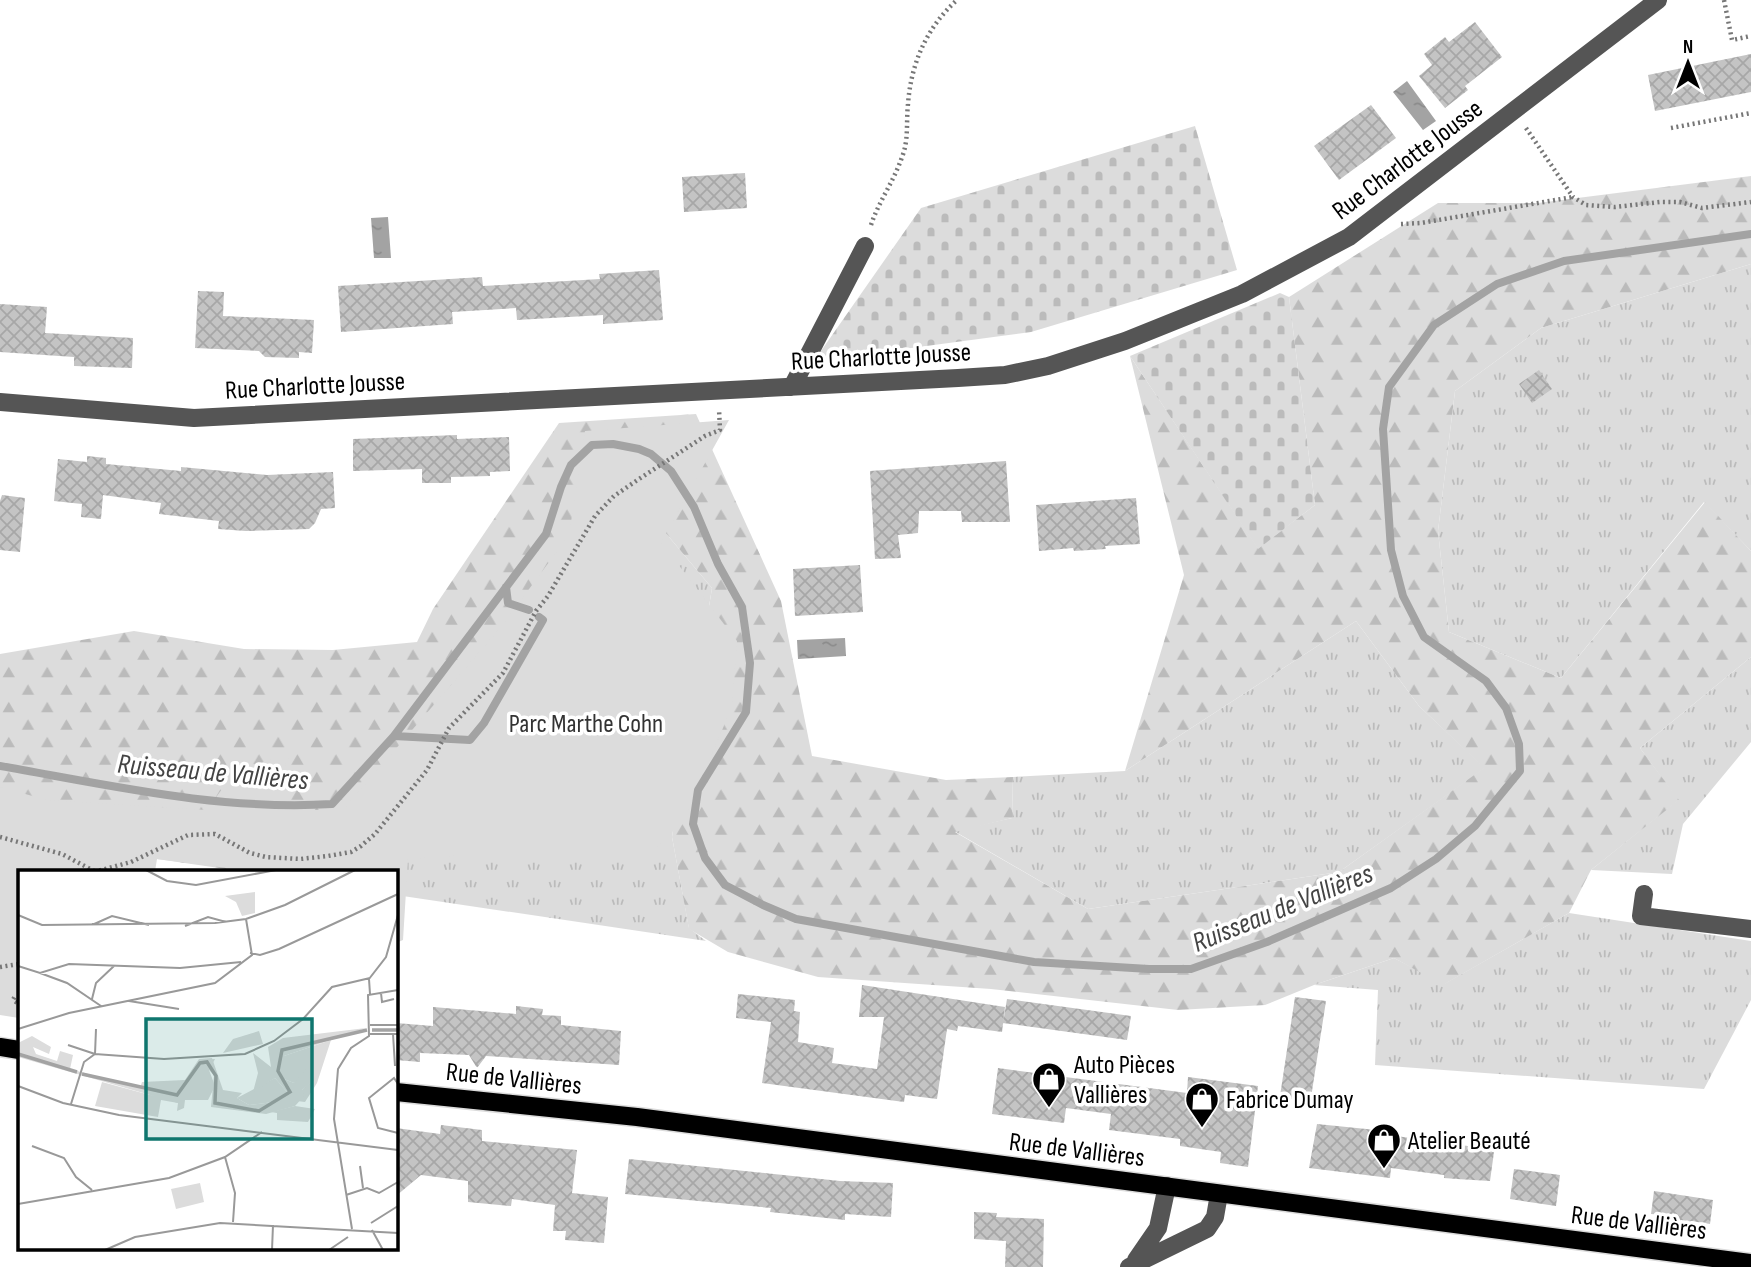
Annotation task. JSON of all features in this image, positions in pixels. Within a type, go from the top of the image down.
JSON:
[{"type":"main road","points":[[0,1047],[18,1050]]},
{"type":"main road","name":"Rue de Vallières","points":[[397,1092],[637,1117],[1751,1263]]},
{"type":"street","name":"Rue Charlotte Jousse","points":[[0,402],[194,418],[1005,375],[1048,366],[1125,341],[1242,293],[1349,237],[1658,0]]},
{"type":"street","points":[[792,387],[865,246]]},
{"type":"street","points":[[1644,894],[1641,916],[1751,929]]},
{"type":"street","points":[[1132,1265],[1158,1228],[1167,1186]]},
{"type":"street","points":[[1132,1265],[1207,1229],[1215,1217],[1219,1194]]},
{"type":"path","points":[[865,246],[878,205],[903,157],[912,74],[920,52],[928,33],[941,15],[957,0]]},
{"type":"path","points":[[1724,0],[1732,40],[1751,36]]},
{"type":"path","points":[[1514,111],[1573,197],[1587,205],[1615,207],[1681,202],[1702,208],[1751,202]]},
{"type":"path","points":[[1671,128],[1751,113]]},
{"type":"path","points":[[1363,226],[1421,223],[1573,197]]},
{"type":"path","points":[[98,870],[131,862],[188,835],[215,834],[250,853],[300,859],[351,852],[375,834],[427,770],[449,727],[503,673],[536,611],[548,596],[595,516],[614,496],[705,436],[720,430],[718,391]]},
{"type":"path","points":[[0,837],[62,854],[92,870]]},
{"type":"path","points":[[0,967],[18,964]]},
{"type":"green space","points":[[1195,126],[1237,270],[1031,332],[814,361],[921,208]]},
{"type":"green space","points":[[1751,176],[1751,264],[1541,328],[1455,391],[1438,531],[1449,632],[1561,678],[1705,502],[1751,551],[1751,657],[1640,748],[1679,800],[1591,870],[1569,913],[1443,985],[1394,958],[1265,1005],[1178,1010],[991,989],[818,977],[728,952],[689,929],[672,837],[712,588],[637,499],[339,870],[233,870],[157,859],[150,870],[18,870],[0,1001],[0,654],[134,631],[244,649],[333,650],[417,642],[433,609],[559,423],[696,414],[781,601],[812,756],[946,780],[1013,777],[1012,818],[955,832],[1088,909],[1339,872],[1484,768],[1419,706],[1356,621],[1125,771],[1184,575],[1130,356],[1258,548],[1315,505],[1289,297],[1438,203],[1538,203]]},
{"type":"green space","points":[[1751,264],[1751,551],[1704,502],[1561,678],[1449,632],[1438,531],[1455,391],[1541,328]]},
{"type":"green space","points":[[1280,293],[1289,297],[1315,505],[1258,549],[1130,356]]},
{"type":"green space","name":"Parc Marthe Cohn","points":[[729,420],[661,542],[737,641],[732,707],[683,821],[648,855],[466,855],[408,859],[403,940],[397,943],[397,870],[242,870],[157,859],[155,870],[18,870],[18,1018],[0,1015],[0,787],[47,800],[207,810],[237,768],[291,755],[269,793],[301,810],[343,810],[501,627],[569,535],[585,431]]},
{"type":"green space","points":[[637,499],[712,588],[672,837],[689,928],[706,941],[397,895],[397,870]]},
{"type":"green space","points":[[1356,621],[1419,706],[1485,768],[1339,872],[1088,909],[954,831],[1012,818],[1013,777],[1125,771]]},
{"type":"green space","points":[[1751,657],[1751,742],[1683,824],[1672,874],[1591,870],[1678,800],[1640,748]]},
{"type":"green space","points":[[1569,913],[1751,941],[1751,1000],[1704,1089],[1375,1065],[1378,990],[1314,985],[1394,958],[1444,984]]},
{"type":"water","points":[[1407,81],[1436,121],[1423,130],[1393,92]]},
{"type":"water","points":[[388,217],[391,258],[374,258],[371,218]]},
{"type":"water","points":[[845,638],[846,656],[798,659],[797,640]]},
{"type":"building","points":[[1475,22],[1502,57],[1465,86],[1468,90],[1445,108],[1419,76],[1432,65],[1424,54],[1445,37],[1449,42]]},
{"type":"building","points":[[1751,54],[1751,92],[1655,111],[1648,75]]},
{"type":"building","points":[[1371,105],[1396,138],[1339,180],[1314,146]]},
{"type":"building","points":[[745,173],[747,208],[684,212],[682,177]]},
{"type":"building","points":[[659,270],[663,320],[603,324],[603,315],[517,320],[516,308],[452,312],[453,324],[341,332],[338,286],[482,277],[483,286],[600,279],[599,274]]},
{"type":"building","points":[[198,291],[224,292],[223,316],[314,320],[312,353],[299,352],[299,358],[265,357],[259,351],[195,348]]},
{"type":"building","points":[[0,304],[47,307],[45,333],[133,338],[132,368],[74,366],[74,357],[0,352]]},
{"type":"building","points":[[1539,370],[1552,389],[1532,403],[1519,384]]},
{"type":"building","points":[[457,435],[457,439],[509,437],[510,471],[490,472],[490,476],[451,477],[451,483],[422,483],[422,469],[353,471],[353,439]]},
{"type":"building","points":[[87,456],[106,458],[106,464],[181,471],[181,467],[267,475],[333,472],[335,508],[321,509],[309,529],[246,531],[218,529],[219,521],[159,514],[161,503],[103,495],[101,519],[81,517],[82,504],[54,501],[58,459],[87,462]]},
{"type":"building","points":[[1006,461],[1010,522],[962,522],[961,511],[919,511],[918,533],[898,535],[901,558],[875,559],[870,471]]},
{"type":"building","points":[[2,495],[25,498],[20,552],[0,550]]},
{"type":"building","points":[[1136,498],[1140,544],[1105,546],[1106,549],[1039,551],[1036,505]]},
{"type":"building","points":[[860,565],[863,612],[795,616],[793,569]]},
{"type":"building","points":[[862,985],[1005,1007],[1002,1032],[958,1026],[957,1031],[947,1029],[937,1099],[905,1095],[904,1102],[762,1083],[771,1022],[736,1018],[738,994],[795,1000],[794,1011],[800,1012],[798,1042],[834,1048],[832,1063],[877,1069],[884,1017],[859,1017]]},
{"type":"building","points":[[1295,997],[1326,1001],[1310,1104],[1280,1096]]},
{"type":"building","points":[[1007,999],[1131,1016],[1127,1040],[1003,1023]]},
{"type":"building","points":[[516,1006],[543,1009],[542,1015],[561,1016],[561,1025],[621,1031],[619,1065],[486,1056],[477,1068],[469,1055],[420,1053],[420,1062],[397,1060],[397,1023],[433,1026],[433,1007],[516,1014]]},
{"type":"building","points":[[998,1068],[1187,1093],[1188,1077],[1258,1086],[1248,1167],[1220,1163],[1221,1152],[1180,1146],[1180,1139],[1109,1130],[1111,1114],[1066,1108],[1064,1123],[992,1114]]},
{"type":"building","points":[[1317,1124],[1396,1132],[1396,1136],[1482,1148],[1494,1152],[1490,1181],[1444,1178],[1444,1175],[1391,1168],[1390,1178],[1309,1168]]},
{"type":"building","points":[[441,1125],[482,1130],[482,1141],[577,1150],[572,1193],[608,1197],[604,1243],[565,1240],[566,1231],[553,1231],[555,1205],[512,1199],[511,1206],[468,1202],[468,1181],[421,1175],[397,1195],[397,1128],[440,1134]]},
{"type":"building","points":[[629,1159],[840,1181],[893,1183],[891,1217],[845,1214],[845,1220],[770,1212],[771,1208],[625,1194]]},
{"type":"building","points":[[1514,1169],[1560,1175],[1556,1206],[1510,1199]]},
{"type":"building","points":[[1654,1191],[1713,1200],[1710,1224],[1691,1221],[1690,1228],[1661,1224],[1663,1215],[1651,1214]]},
{"type":"building","points":[[974,1212],[997,1213],[996,1217],[1044,1219],[1043,1267],[1005,1267],[1006,1241],[974,1239]]},
{"type":"waterway","name":"Ruisseau de Vallières","points":[[0,766],[207,800],[249,804],[332,804],[394,736],[546,534],[571,465],[592,445],[613,444],[651,454],[671,471],[694,507],[718,564],[742,607],[750,663],[746,712],[698,790],[693,824],[705,858],[725,885],[796,919],[1034,962],[1191,969],[1267,942],[1391,888],[1436,859],[1475,826],[1520,771],[1519,744],[1506,708],[1486,681],[1424,637],[1403,596],[1391,550],[1383,429],[1389,387],[1434,325],[1497,284],[1564,261],[1751,234]]},
{"type":"waterway","name":"Ruisseau de Vallières","points":[[506,587],[508,603],[529,610]]},
{"type":"waterway","name":"Ruisseau de Vallières","points":[[394,736],[470,740],[484,723],[543,620],[539,617]]},
{"type":"place","name":"Auto Pièces Vallières","points":[[1049,1109]]},
{"type":"place","name":"Fabrice Dumay","points":[[1202,1129]]},
{"type":"place","name":"Atelier Beauté","points":[[1384,1170]]}]
